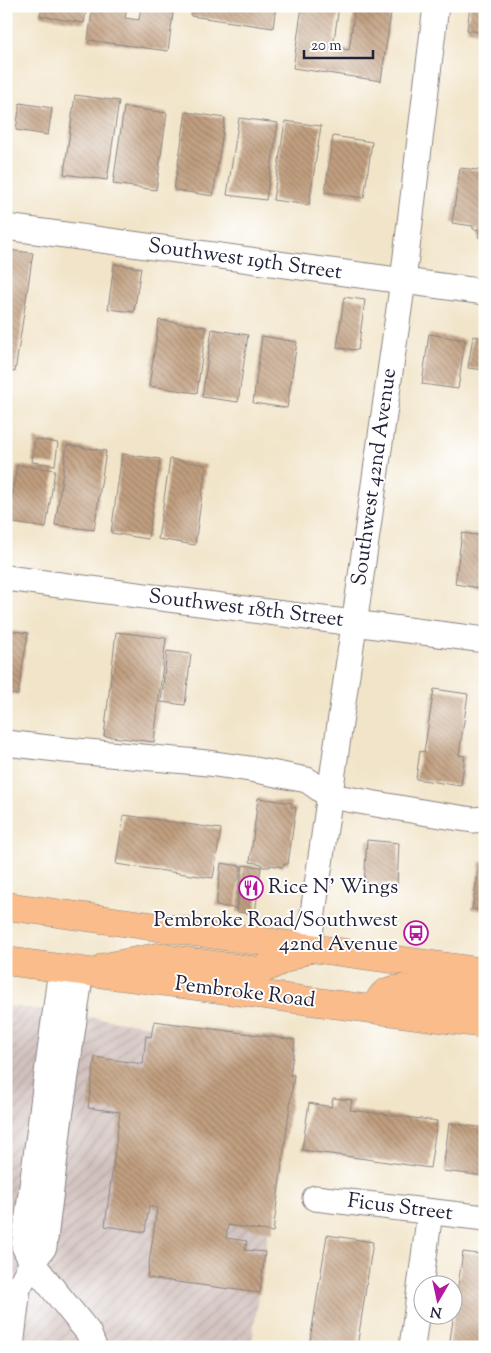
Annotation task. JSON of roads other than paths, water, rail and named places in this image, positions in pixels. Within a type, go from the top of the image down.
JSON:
[{"type":"main road","points":[[6,906],[485,972]]},
{"type":"main road","points":[[71,970],[157,957],[259,971],[308,948]]},
{"type":"main road","name":"Pembroke Road","points":[[6,961],[485,1024]]},
{"type":"main road","points":[[375,1009],[380,997],[387,991],[394,989],[485,999]]},
{"type":"street","name":"Southwest 42nd Avenue","points":[[308,948],[403,281],[436,6]]},
{"type":"street","name":"Southwest 19th Street","points":[[6,228],[485,292]]},
{"type":"street","name":"Southwest 18th Street","points":[[6,578],[485,640]]},
{"type":"street","points":[[6,743],[208,763],[250,769],[307,780],[330,796],[473,820],[485,819]]},
{"type":"street","points":[[11,1347],[18,1288],[32,1263],[44,1247],[39,1206],[71,970]]},
{"type":"street","name":"Ficus Street","points":[[314,1198],[485,1218]]},
{"type":"street","points":[[412,1347],[430,1212]]},
{"type":"street","points":[[32,1263],[88,1332],[94,1347]]},
{"type":"place","name":"Rice N' Wings","points":[[251,888]]},
{"type":"place","name":"Pembroke Road/Southwest 42nd Avenue","points":[[416,933]]}]
